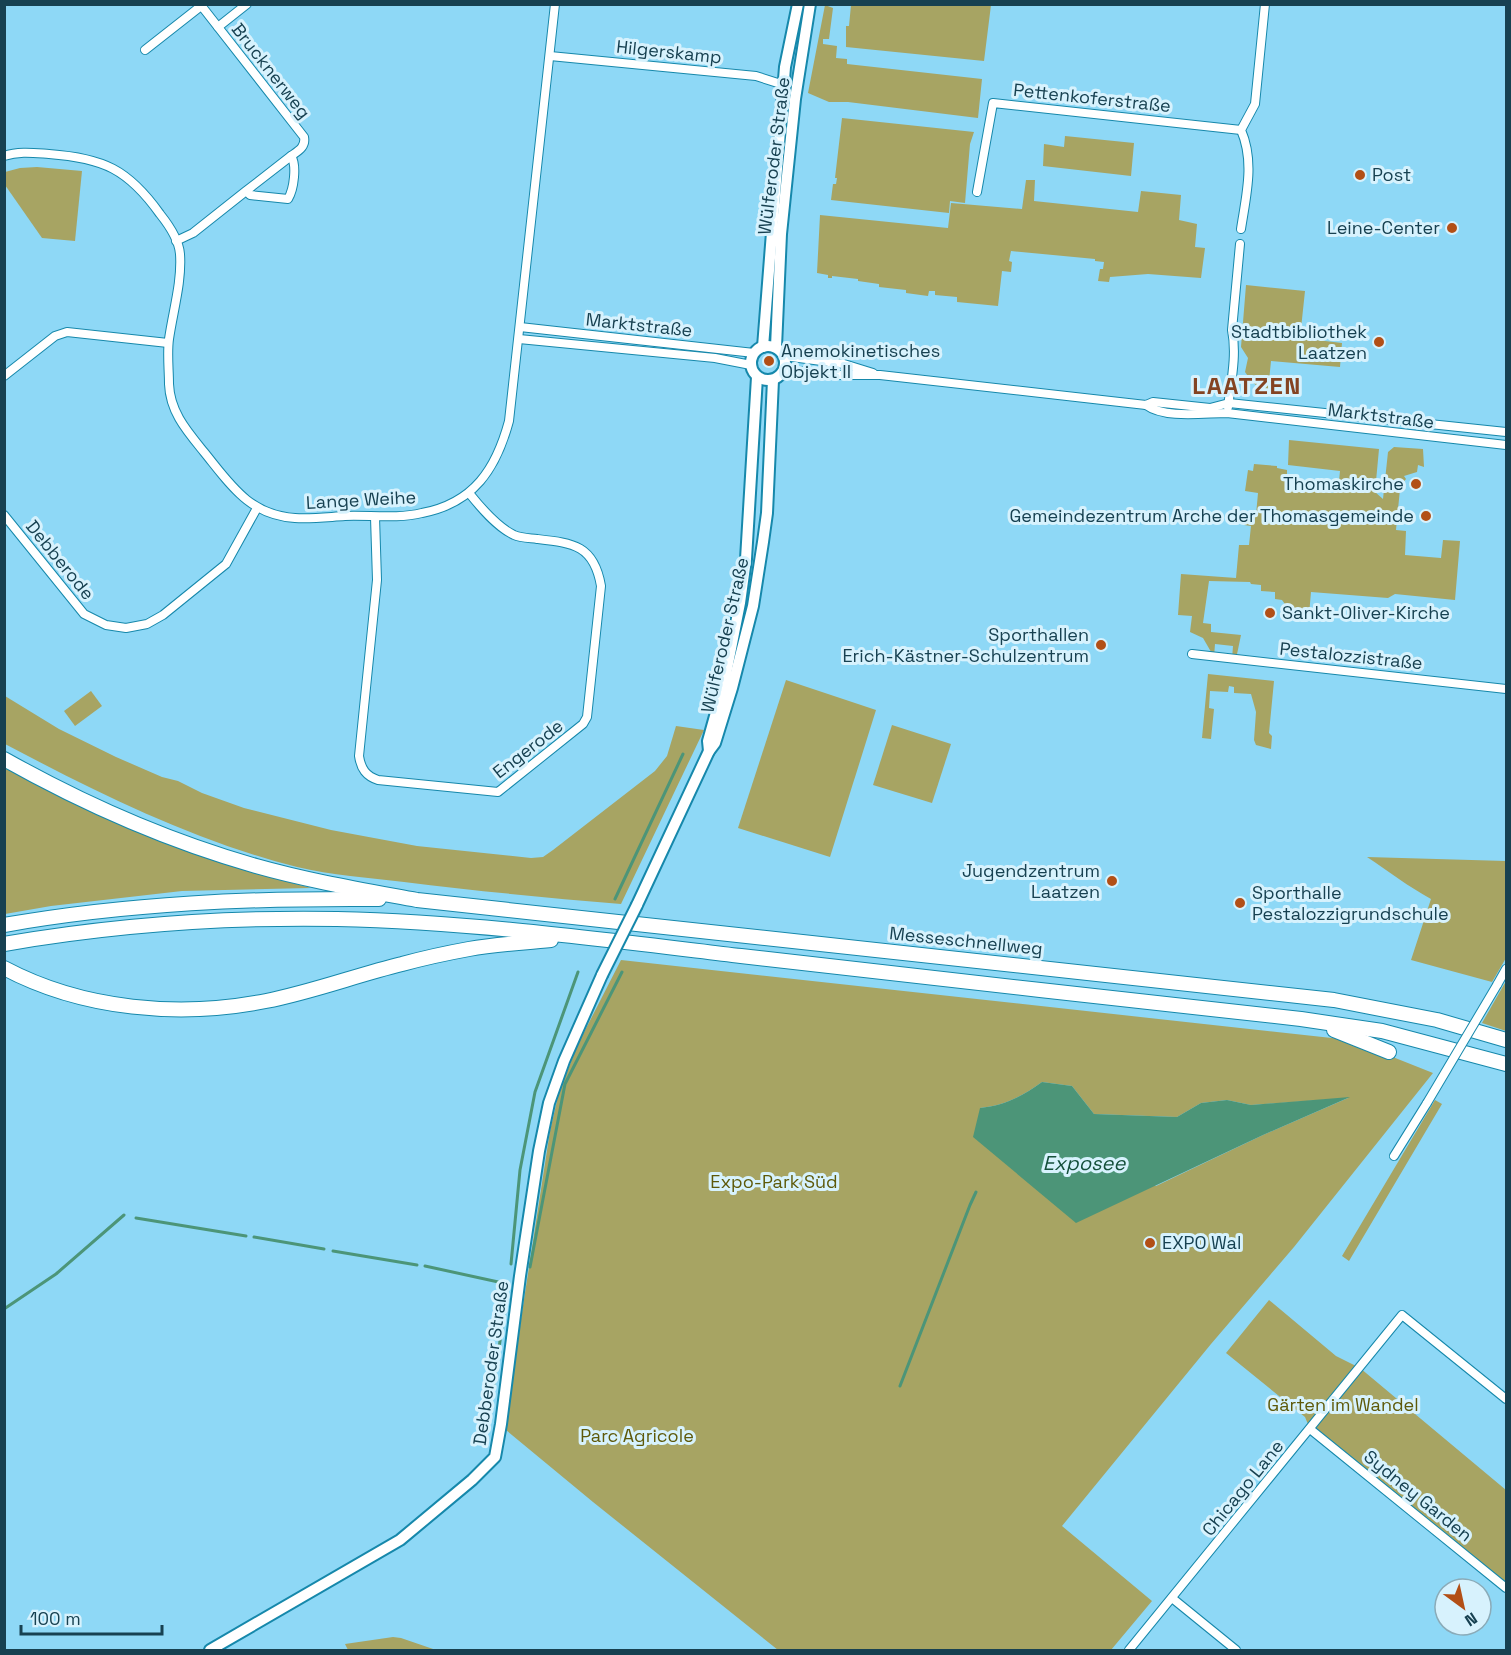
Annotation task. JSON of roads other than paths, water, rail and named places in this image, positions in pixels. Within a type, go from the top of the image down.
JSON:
[{"type":"highway","points":[[4,759],[150,830],[218,854],[296,876],[417,900]]},
{"type":"highway","points":[[4,925],[111,909],[185,903],[271,899],[417,900]]},
{"type":"highway","name":"Messeschnellweg","points":[[417,900],[1334,1000],[1437,1020],[1506,1040]]},
{"type":"highway","points":[[4,944],[113,928],[274,918],[486,927],[1301,1019],[1382,1031],[1506,1064]]},
{"type":"highway","points":[[4,968],[58,991],[94,1000],[151,1008],[214,1009],[267,1001],[402,964],[469,949],[576,938]]},
{"type":"highway","points":[[1301,1019],[1389,1052]]},
{"type":"street","points":[[218,27],[247,4]]},
{"type":"street","name":"Lange Weihe","points":[[4,156],[15,152],[56,155],[79,157],[105,164],[118,171],[141,191],[159,213],[180,252],[180,275],[168,343],[172,403],[177,416],[231,486],[247,502],[257,508],[293,518],[375,517],[419,514],[436,510],[469,493],[492,466],[509,421],[555,4]]},
{"type":"street","name":"Wülferoder Straße","points":[[758,350],[785,67],[798,4]]},
{"type":"street","name":"Wülferoder Straße","points":[[776,347],[781,234],[795,99],[810,4]]},
{"type":"street","points":[[1241,229],[1250,164],[1241,130],[1255,104],[1264,4]]},
{"type":"street","points":[[146,50],[200,5]]},
{"type":"street","name":"Brucknerweg","points":[[176,241],[193,233],[291,156],[305,142],[304,137],[200,5]]},
{"type":"street","name":"Hilgerskamp","points":[[550,56],[756,76],[784,85]]},
{"type":"street","name":"Pettenkoferstraße","points":[[977,192],[993,103],[1241,130]]},
{"type":"street","name":"Brucknerweg","points":[[246,191],[250,195],[288,199],[291,192],[294,161],[291,156]]},
{"type":"street","points":[[1227,413],[1234,353],[1232,330],[1240,244]]},
{"type":"street","name":"Marktstraße","points":[[520,327],[758,350]]},
{"type":"street","points":[[4,376],[55,336],[67,332],[168,343]]},
{"type":"street","name":"Marktstraße","points":[[519,339],[715,358],[751,365]]},
{"type":"street","points":[[776,347],[784,356],[786,365],[778,377],[765,380],[758,377],[751,365],[758,350],[776,347]]},
{"type":"street","name":"Marktstraße","points":[[784,356],[844,364],[880,375]]},
{"type":"street","name":"Marktstraße","points":[[778,377],[799,371],[840,375],[880,375],[1146,405],[1153,410],[1196,414],[1227,413],[1506,445]]},
{"type":"street","name":"Wülferoder Straße","points":[[709,751],[708,741],[724,684],[738,617],[746,559],[758,377]]},
{"type":"street","name":"Wülferoder Straße","points":[[602,975],[720,730],[749,619],[766,513],[778,377]]},
{"type":"street","name":"Marktstraße","points":[[1146,405],[1152,402],[1210,408],[1229,403],[1506,432]]},
{"type":"street","name":"Engerode","points":[[375,517],[377,580],[360,747],[361,765],[371,778],[378,780],[498,792],[583,724],[587,717],[601,586],[595,566],[584,550],[567,542],[515,535],[499,524],[469,493]]},
{"type":"street","name":"Debberode","points":[[4,515],[84,614],[106,625],[126,628],[147,624],[163,615],[226,564],[257,508]]},
{"type":"street","points":[[738,617],[749,619]]},
{"type":"street","name":"Pestalozzistraße","points":[[1192,654],[1506,689]]},
{"type":"street","points":[[1394,1156],[1506,969]]},
{"type":"street","name":"Debberoder Straße","points":[[210,1650],[400,1540],[472,1480],[495,1457],[520,1276],[549,1102],[602,975]]},
{"type":"street","name":"Chicago Lane","points":[[1129,1650],[1402,1315],[1506,1399]]},
{"type":"street","name":"Sydney Garden","points":[[1310,1429],[1506,1588]]},
{"type":"street","points":[[1172,1598],[1236,1650]]},
{"type":"water","name":"Exposee","points":[[1042,1082],[1072,1086],[1094,1114],[1177,1117],[1201,1103],[1227,1100],[1251,1105],[1350,1097],[1263,1135],[1076,1223],[973,1137],[980,1108],[1013,1099]]},
{"type":"waterway","points":[[615,899],[683,754]]},
{"type":"waterway","points":[[511,1264],[520,1170],[535,1092],[578,972]]},
{"type":"waterway","points":[[530,1267],[565,1084],[622,972]]},
{"type":"waterway","points":[[900,1386],[976,1192]]},
{"type":"waterway","points":[[4,1309],[56,1274],[124,1215]]},
{"type":"waterway","points":[[136,1218],[246,1236]]},
{"type":"waterway","points":[[254,1237],[324,1249]]},
{"type":"waterway","points":[[333,1251],[417,1265]]},
{"type":"waterway","points":[[425,1266],[503,1283]]},
{"type":"waterway","points":[[492,1397],[507,1292]]},
{"type":"place","name":"Post","points":[[1360,175]]},
{"type":"place","name":"Leine-Center","points":[[1452,228]]},
{"type":"place","name":"Stadtbibliothek Laatzen","points":[[1379,342]]},
{"type":"place","name":"Anemokinetisches Objekt II","points":[[769,361]]},
{"type":"place","name":"Thomaskirche","points":[[1416,484]]},
{"type":"place","name":"Gemeindezentrum Arche der Thomasgemeinde","points":[[1426,516]]},
{"type":"place","name":"Sankt-Oliver-Kirche","points":[[1270,613]]},
{"type":"place","name":"Sporthallen Erich-Kästner-Schulzentrum","points":[[1101,645]]},
{"type":"place","name":"Jugendzentrum Laatzen","points":[[1112,881]]},
{"type":"place","name":"Sporthalle Pestalozzigrundschule","points":[[1240,903]]},
{"type":"place","name":"EXPO Wal","points":[[1150,1243]]},
{"type":"district","name":"LAATZEN","points":[[1247,386]]},
{"type":"park label","name":"Expo-Park Süd","points":[[774,1182]]},
{"type":"park label","name":"Gärten im Wandel","points":[[1343,1405]]},
{"type":"park label","name":"Parc Agricole","points":[[637,1436]]}]
